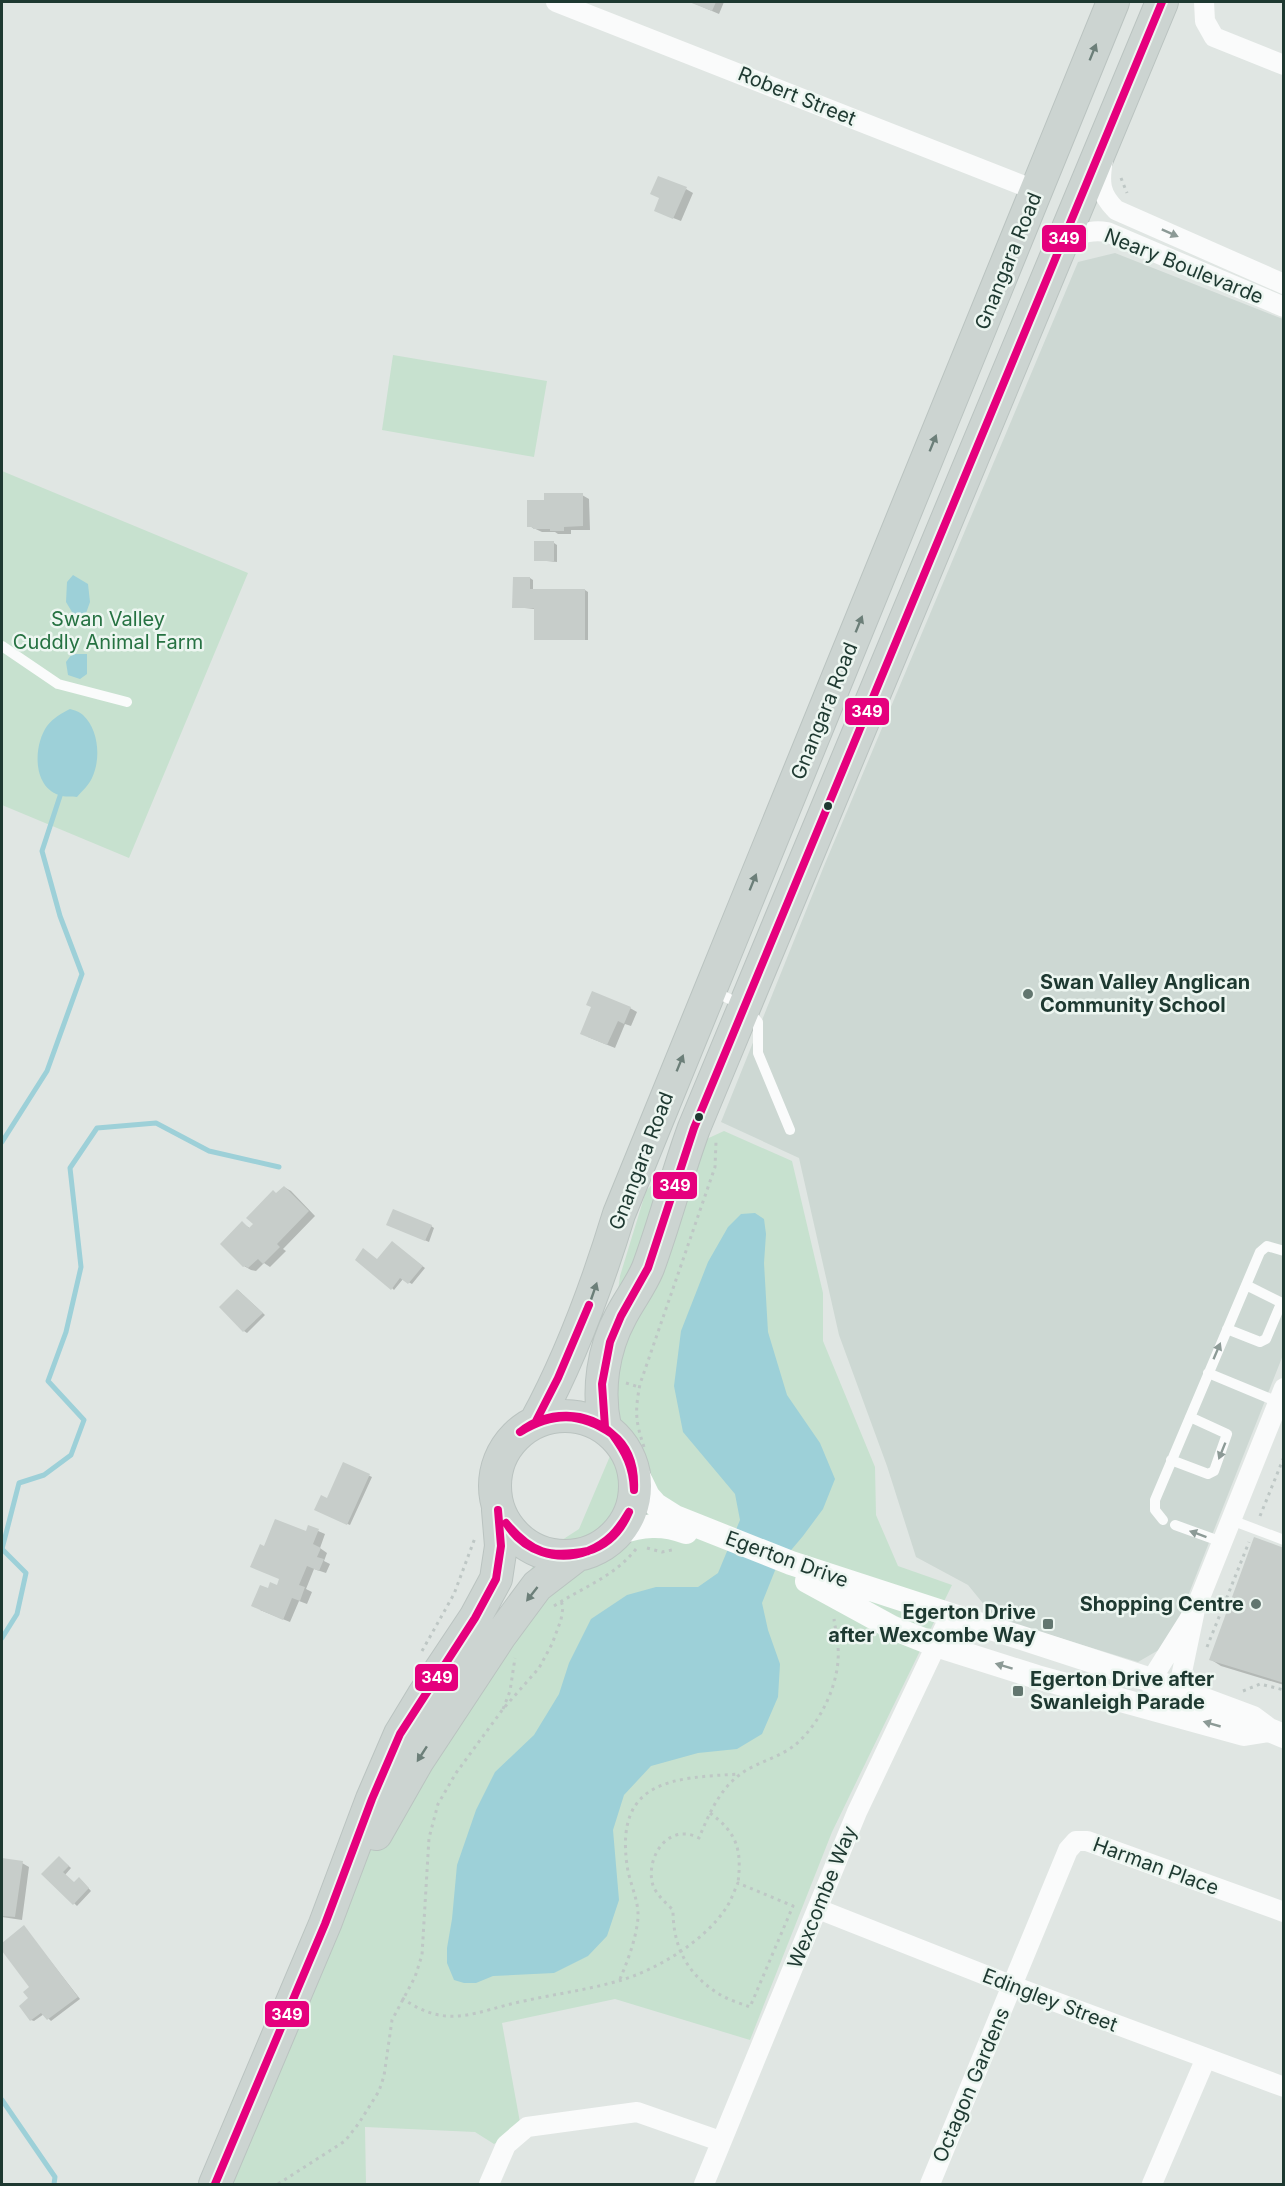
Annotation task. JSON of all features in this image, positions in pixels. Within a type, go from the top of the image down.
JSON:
[{"type":"main road","name":"Gnangara Road","points":[[525,1420],[578,1334],[592,1299],[619,1214],[1113,2]]},
{"type":"main road","name":"Gnangara Road","points":[[605,1427],[600,1386],[605,1362],[620,1317],[637,1292],[647,1270],[690,1138],[1056,256],[1108,137],[1162,2]]},
{"type":"main road","points":[[215,2184],[326,1924],[372,1799],[400,1734],[475,1618],[496,1579],[501,1546],[490,1505],[496,1468],[504,1449],[525,1420],[559,1415],[575,1416],[583,1417],[605,1427],[639,1457],[636,1489],[630,1512],[618,1533],[599,1548],[576,1556],[537,1586],[469,1682],[417,1762],[326,1924]]},
{"type":"main road","points":[[490,1505],[511,1531],[529,1547],[552,1555],[576,1556]]},
{"type":"street","name":"Robert Street","points":[[556,2],[1037,191]]},
{"type":"street","points":[[1204,2],[1205,21],[1214,37],[1284,65]]},
{"type":"street","name":"Neary Boulevarde","points":[[1108,137],[1101,172],[1102,190],[1106,199],[1116,210],[1284,284]]},
{"type":"street","name":"Neary Boulevarde","points":[[1056,256],[1066,244],[1081,234],[1096,230],[1107,232],[1284,307]]},
{"type":"street","points":[[1195,1610],[1151,1680],[1156,1708],[1178,1691],[1195,1610],[1281,1395]]},
{"type":"street","name":"Egerton Drive","points":[[639,1457],[648,1496],[656,1505],[717,1538],[789,1567],[951,1614],[1151,1680],[1253,1718],[1276,1733]]},
{"type":"street","name":"Egerton Drive","points":[[618,1533],[648,1525],[669,1526],[717,1538]]},
{"type":"street","name":"Egerton Drive","points":[[789,1567],[893,1628],[936,1645],[1037,1677],[1244,1734],[1276,1733]]},
{"type":"street","name":"Wexcombe Way","points":[[704,2184],[857,1812],[951,1614]]},
{"type":"street","name":"Harman Place","points":[[1013,1986],[1068,1850],[1076,1841],[1087,1841],[1284,1912]]},
{"type":"street","name":"Edingley Street","points":[[818,1909],[1013,1986],[1284,2087]]},
{"type":"street","name":"Octagon Gardens","points":[[930,2184],[1013,1986]]},
{"type":"street","points":[[1152,2184],[1206,2058]]},
{"type":"street","points":[[489,2184],[506,2145],[528,2127],[637,2112],[720,2141]]},
{"type":"lane","points":[[2,646],[47,679],[58,684],[127,702]]},
{"type":"lane","points":[[710,989],[744,1006],[758,1022],[758,1053],[790,1130]]},
{"type":"lane","points":[[1163,1520],[1155,1510],[1155,1500],[1246,1285],[1264,1247],[1271,1246],[1284,1251]]},
{"type":"lane","points":[[1227,1329],[1260,1342],[1266,1340],[1280,1302],[1246,1285]]},
{"type":"lane","points":[[1208,1373],[1281,1395]]},
{"type":"lane","points":[[1172,1460],[1208,1474],[1214,1471],[1227,1434],[1190,1417]]},
{"type":"lane","points":[[1231,1520],[1284,1540]]},
{"type":"lane","points":[[1175,1525],[1222,1542]]},
{"type":"path","points":[[639,1457],[635,1406],[639,1387],[716,1167],[716,1137]]},
{"type":"path","points":[[600,1386],[616,1382],[639,1387]]},
{"type":"path","points":[[490,1505],[486,1466],[490,1453],[496,1441],[525,1420]]},
{"type":"path","points":[[1207,1647],[1284,1457]]},
{"type":"path","points":[[548,1610],[605,1578],[626,1562],[637,1549],[648,1525]]},
{"type":"path","points":[[419,1656],[454,1594],[476,1535]]},
{"type":"path","points":[[278,2184],[345,2141],[379,2091],[384,2076],[392,2020],[415,1977],[422,1955],[429,1838],[438,1804],[456,1773],[503,1709],[539,1668],[552,1644],[563,1606]]},
{"type":"path","points":[[738,1883],[793,1906],[750,2007],[720,1995],[699,1978],[685,1962],[673,1926],[673,1910],[654,1888],[651,1876],[652,1861],[661,1846],[670,1838],[684,1834],[699,1838],[722,1793],[741,1774],[794,1746],[813,1726],[835,1677],[838,1648],[833,1614]]},
{"type":"path","points":[[503,1709],[510,1691],[516,1654]]},
{"type":"path","points":[[1236,1692],[1246,1691],[1260,1684],[1284,1690]]},
{"type":"path","points":[[619,1981],[635,1935],[638,1916],[626,1857],[625,1834],[630,1816],[641,1798],[661,1784],[690,1777],[741,1774]]},
{"type":"path","points":[[402,1998],[417,2009],[432,2015],[460,2017],[502,2005],[619,1981],[650,1968],[680,1951],[710,1929],[726,1908],[738,1883],[740,1866],[738,1848],[727,1826],[710,1813]]},
{"type":"shaded area","name":"Swan Valley Anglican Community School","points":[[1115,253],[1283,319],[1283,1355],[1169,1644],[1138,1662],[995,1618],[968,1585],[916,1557],[887,1466],[839,1335],[799,1158],[721,1122],[824,866],[1078,262]]},
{"type":"green space","points":[[393,355],[547,381],[534,457],[382,430]]},
{"type":"green space","name":"Swan Valley Cuddly Animal Farm","points":[[2,471],[248,573],[129,858],[2,805]]},
{"type":"green space","points":[[724,1131],[792,1161],[823,1293],[823,1341],[875,1467],[876,1515],[898,1566],[952,1585],[832,1832],[750,2040],[615,1999],[502,2023],[521,2128],[494,2144],[475,2132],[365,2127],[366,2184],[227,2184],[350,1882],[409,1762],[507,1600],[545,1551],[579,1529],[613,1449],[605,1427],[611,1343],[620,1276],[646,1191],[687,1148]]},
{"type":"water","points":[[73,575],[88,584],[90,602],[85,616],[75,617],[66,602],[67,582]]},
{"type":"water","points":[[72,654],[87,654],[87,674],[80,679],[68,675],[66,662]]},
{"type":"water","points":[[70,709],[82,714],[88,721],[97,745],[97,762],[92,778],[77,797],[62,796],[52,792],[40,776],[38,766],[42,734],[55,718]]},
{"type":"water","points":[[755,1213],[764,1219],[766,1234],[764,1263],[768,1332],[787,1395],[820,1443],[835,1479],[823,1509],[776,1568],[762,1603],[768,1630],[780,1664],[778,1697],[762,1734],[737,1749],[698,1753],[651,1766],[624,1795],[613,1830],[619,1900],[607,1936],[588,1956],[554,1973],[493,1976],[476,1983],[454,1980],[447,1963],[447,1948],[457,1865],[476,1810],[495,1772],[534,1735],[559,1694],[569,1663],[591,1619],[627,1595],[656,1587],[698,1587],[718,1573],[740,1520],[735,1494],[683,1432],[674,1386],[681,1331],[708,1262],[728,1227],[741,1214]]},
{"type":"building","points":[[689,2],[716,2],[712,11]]},
{"type":"building","points":[[658,176],[687,187],[673,219],[654,211],[659,198],[650,194]]},
{"type":"building","points":[[544,493],[583,493],[583,526],[564,527],[564,531],[527,527],[527,500],[544,500]]},
{"type":"building","points":[[534,541],[554,541],[554,561],[534,561]]},
{"type":"building","points":[[513,577],[530,577],[530,589],[585,589],[585,640],[534,640],[534,608],[512,608]]},
{"type":"building","points":[[592,991],[631,1007],[624,1024],[618,1021],[607,1045],[580,1034],[591,1007],[586,1005]]},
{"type":"building","points":[[284,1186],[309,1211],[277,1244],[280,1247],[263,1264],[258,1259],[248,1268],[243,1267],[220,1244],[242,1221],[249,1228],[253,1224],[246,1218],[273,1190],[276,1193]]},
{"type":"building","points":[[393,1209],[432,1225],[425,1241],[386,1225]]},
{"type":"building","points":[[392,1241],[423,1266],[408,1284],[400,1278],[391,1290],[355,1260],[363,1248],[377,1259]]},
{"type":"building","points":[[237,1289],[263,1313],[243,1332],[219,1307]]},
{"type":"building","points":[[343,1462],[370,1474],[347,1525],[314,1510],[321,1495],[327,1498]]},
{"type":"building","points":[[275,1519],[306,1531],[308,1525],[319,1529],[313,1544],[321,1548],[317,1557],[324,1559],[319,1571],[307,1566],[299,1585],[305,1587],[300,1601],[292,1598],[283,1620],[251,1606],[260,1585],[268,1588],[270,1582],[277,1585],[279,1579],[250,1567],[260,1544],[264,1546]]},
{"type":"building","name":"Shopping Centre","points":[[1254,1537],[1284,1548],[1284,1683],[1209,1660]]},
{"type":"building","points":[[59,1856],[69,1866],[63,1872],[74,1882],[79,1877],[89,1888],[73,1905],[41,1874]]},
{"type":"building","points":[[2,1858],[23,1861],[15,1917],[2,1916]]},
{"type":"building","points":[[24,1925],[78,1997],[47,2020],[41,2013],[30,2021],[19,2006],[28,1998],[23,1992],[29,1987],[2,1951],[2,1943]]},
{"type":"waterway","points":[[2,1142],[47,1071],[82,974],[60,916],[42,851],[60,796]]},
{"type":"waterway","points":[[2,1638],[17,1614],[26,1573],[2,1549],[19,1483],[44,1475],[71,1455],[84,1420],[48,1381],[66,1332],[81,1267],[70,1168],[97,1128],[156,1123],[209,1151],[279,1167]]},
{"type":"waterway","points":[[2,2100],[55,2177],[54,2184]]},
{"type":"transit line","name":"349","points":[[605,1427],[602,1384],[610,1342],[621,1316],[648,1268],[694,1128],[1162,2]]},
{"type":"transit line","name":"349","points":[[536,1421],[558,1378],[589,1305]]},
{"type":"transit line","name":"349","points":[[520,1432],[542,1420],[567,1416],[591,1420],[612,1434]]},
{"type":"transit line","name":"349","points":[[520,1432],[544,1421],[566,1417],[589,1422],[612,1434]]},
{"type":"transit line","name":"349","points":[[612,1434],[623,1446],[630,1459],[634,1474],[634,1490]]},
{"type":"transit line","name":"349","points":[[612,1434],[628,1460],[634,1490]]},
{"type":"transit line","name":"349","points":[[215,2184],[325,1924],[372,1799],[400,1734],[475,1618],[496,1579],[501,1546],[498,1510]]},
{"type":"transit line","name":"349","points":[[588,1551],[612,1535],[629,1512]]},
{"type":"transit line","name":"349","points":[[588,1551],[602,1545],[613,1536],[629,1512]]},
{"type":"transit line","name":"349","points":[[506,1523],[524,1541],[542,1551],[562,1554],[588,1551]]},
{"type":"transit line","name":"349","points":[[506,1523],[522,1541],[542,1552],[564,1556],[588,1551]]},
{"type":"place","name":"Swan Valley Anglican Community School","points":[[1028,994]]},
{"type":"place","name":"Shopping Centre","points":[[1256,1604]]},
{"type":"place","name":"Egerton Drive after Wexcombe Way","points":[[1048,1624]]},
{"type":"place","name":"Egerton Drive after Swanleigh Parade","points":[[1018,1691]]}]
